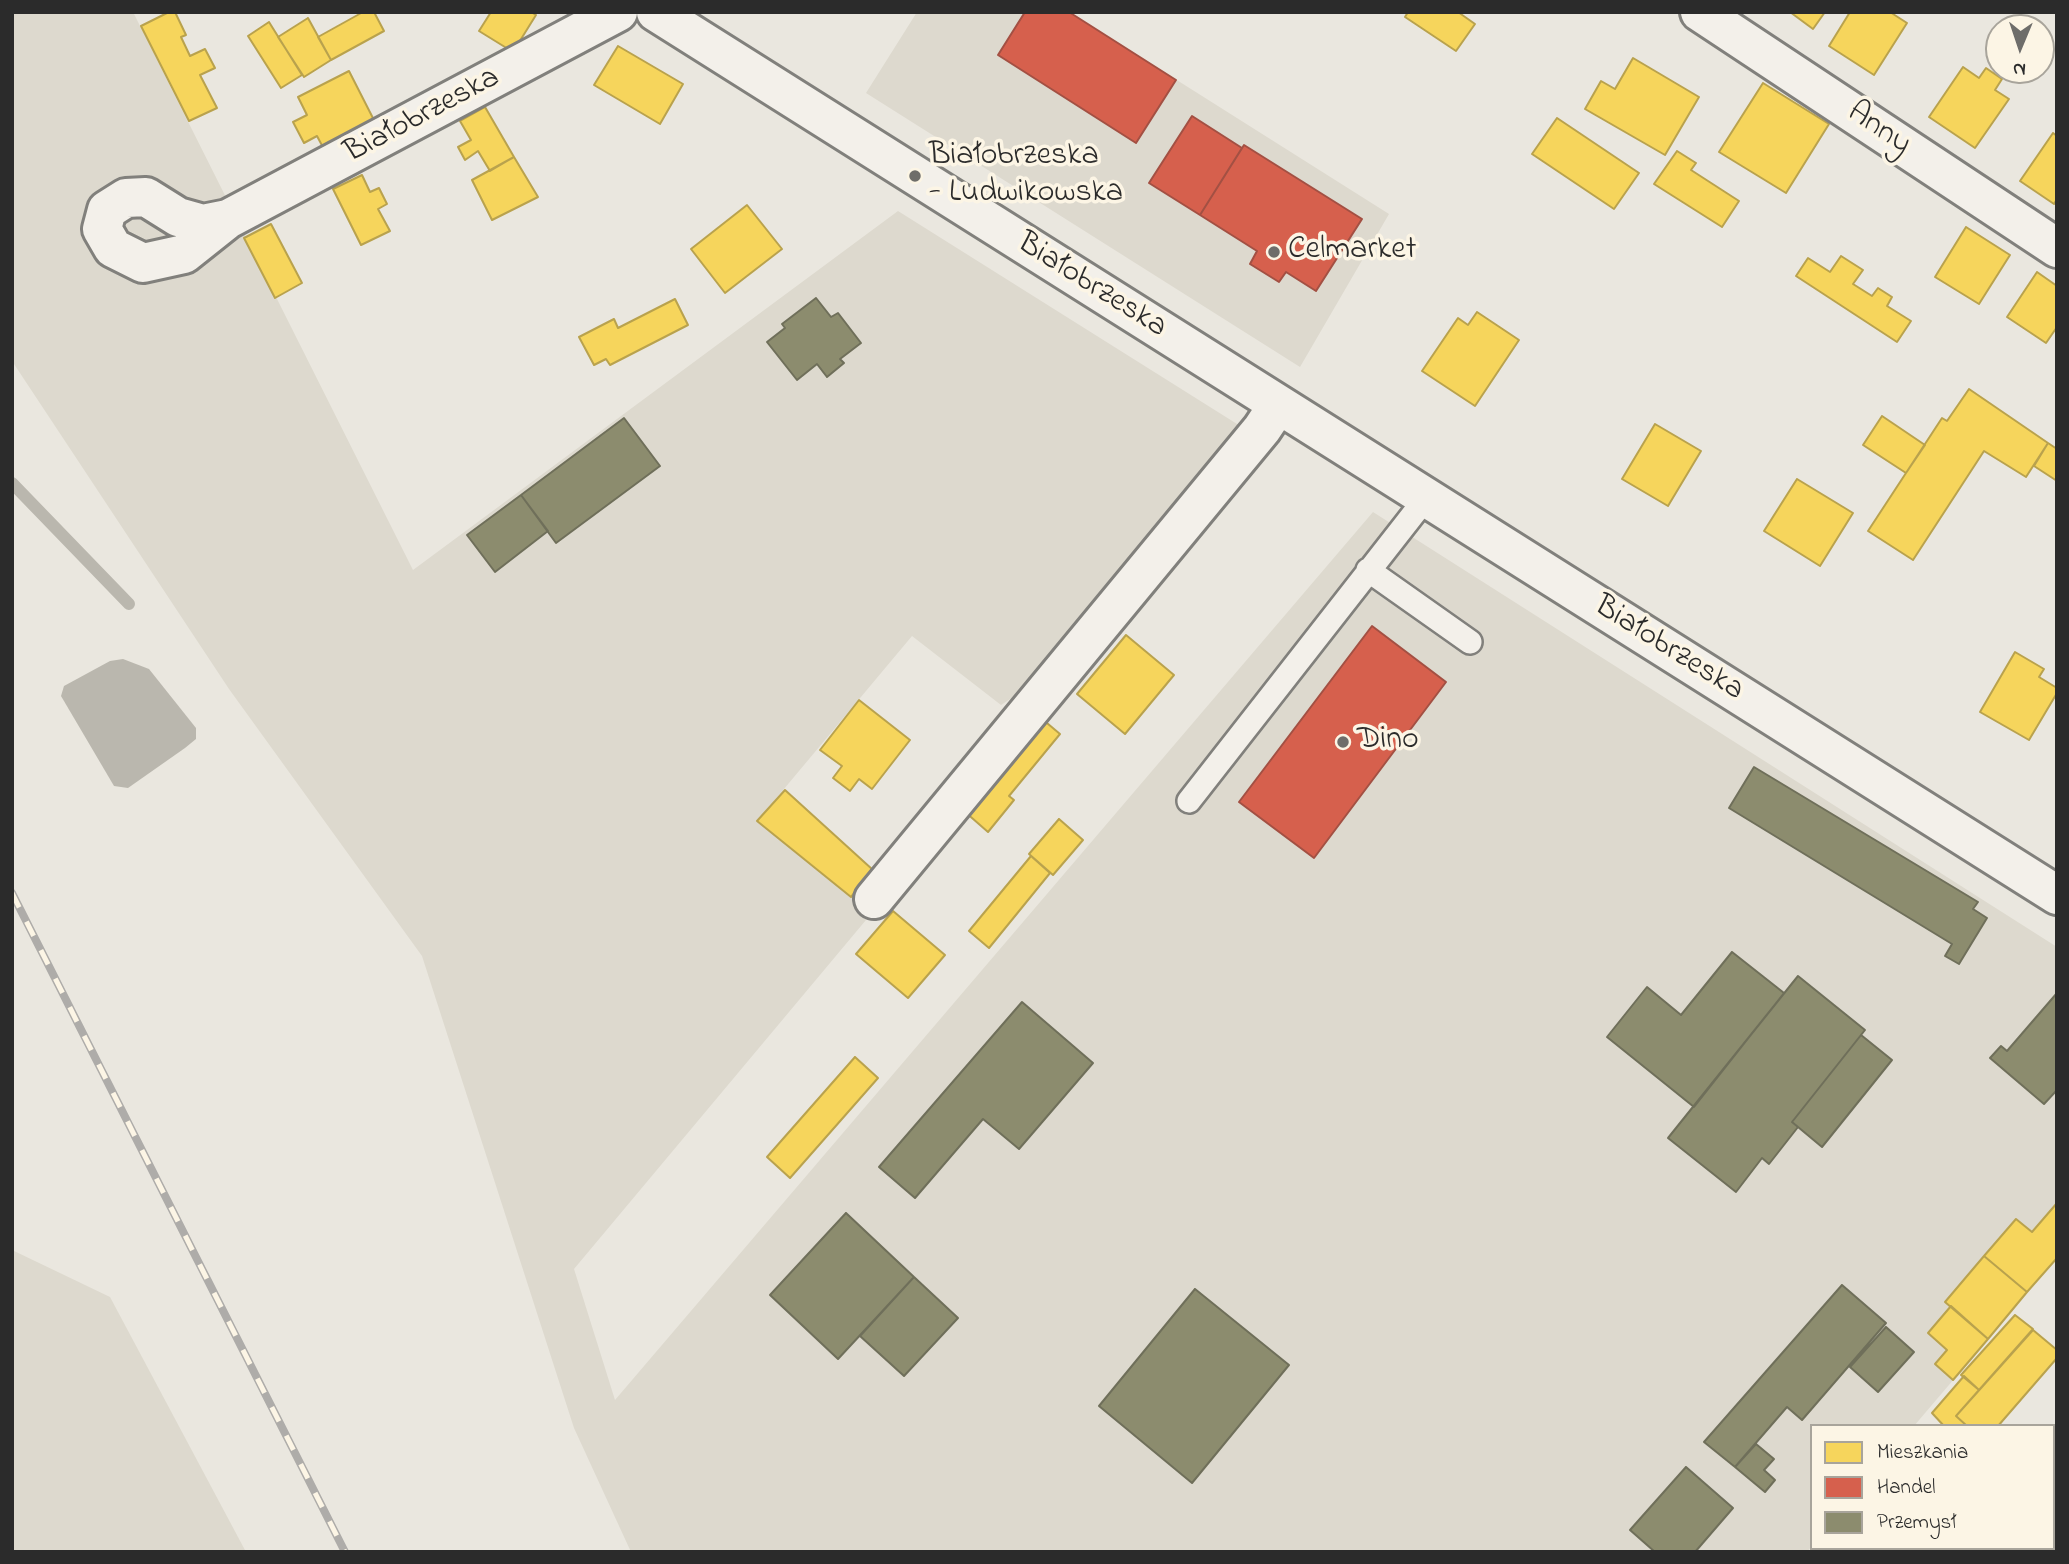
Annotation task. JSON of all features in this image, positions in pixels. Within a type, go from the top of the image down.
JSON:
[{"type":"main road","name":"Białobrzeska","points":[[228,219],[618,12]]},
{"type":"main road","name":"Białobrzeska","points":[[656,12],[1426,498],[2054,886]]},
{"type":"main road","name":"Anny","points":[[1700,12],[2057,248]]},
{"type":"main road","points":[[874,899],[1262,429],[1278,405]]},
{"type":"lane","points":[[1189,801],[1426,498]]},
{"type":"lane","points":[[1368,570],[1470,642]]},
{"type":"shaded area","points":[[12,12],[133,12],[413,570],[898,211],[1245,429],[1027,688],[1001,705],[912,636],[758,820],[871,914],[574,1269],[615,1400],[1373,512],[2057,947],[2057,1258],[1916,1424],[1810,1424],[1810,1548],[1807,1552],[631,1552],[574,1428],[422,956],[229,689],[12,361]]},
{"type":"shaded area","points":[[917,12],[1069,12],[1389,214],[1300,367],[866,93]]},
{"type":"shaded area","points":[[123,659],[149,669],[196,728],[196,739],[128,788],[114,786],[61,696],[64,686],[110,661]]},
{"type":"shaded area","points":[[12,1250],[110,1297],[246,1552],[12,1552]]},
{"type":"building: Mieszkania","points":[[169,12],[175,12],[186,35],[181,37],[190,56],[205,49],[215,68],[200,75],[217,108],[189,121],[141,26]]},
{"type":"building: Mieszkania","points":[[363,12],[374,12],[384,31],[331,60],[318,37]]},
{"type":"building: Mieszkania","points":[[491,12],[531,12],[536,15],[513,52],[479,31]]},
{"type":"building: Mieszkania","points":[[1408,12],[1458,12],[1475,24],[1456,51],[1405,17]]},
{"type":"building: Mieszkania","points":[[1790,12],[1825,12],[1813,29]]},
{"type":"building: Mieszkania","points":[[1850,12],[1890,12],[1907,23],[1874,75],[1829,46]]},
{"type":"building: Mieszkania","points":[[308,18],[331,60],[304,77],[278,37]]},
{"type":"building: Mieszkania","points":[[269,22],[302,75],[281,88],[248,36]]},
{"type":"building: Mieszkania","points":[[618,46],[683,84],[660,124],[594,85]]},
{"type":"building: Mieszkania","points":[[1633,58],[1699,97],[1665,155],[1585,109],[1601,81],[1615,89]]},
{"type":"building: Mieszkania","points":[[1963,67],[1979,78],[1985,69],[1985,84],[1999,84],[1995,90],[2009,99],[1975,148],[1929,117]]},
{"type":"building: Mieszkania","points":[[349,71],[378,128],[326,153],[317,136],[304,143],[293,122],[307,115],[298,97]]},
{"type":"building: Mieszkania","points":[[1763,83],[1829,124],[1786,193],[1719,152]]},
{"type":"building: Mieszkania","points":[[485,107],[514,157],[490,171],[478,151],[465,160],[458,147],[471,140],[460,121]]},
{"type":"building: Mieszkania","points":[[1557,118],[1639,173],[1614,209],[1532,154]]},
{"type":"building: Mieszkania","points":[[2053,133],[2057,136],[2057,199],[2054,204],[2020,181]]},
{"type":"building: Mieszkania","points":[[1677,151],[1696,163],[1691,170],[1739,201],[1722,227],[1654,184]]},
{"type":"building: Mieszkania","points":[[514,157],[538,197],[492,220],[472,180]]},
{"type":"building: Mieszkania","points":[[362,175],[370,192],[379,188],[387,204],[378,209],[390,231],[361,245],[333,189]]},
{"type":"building: Mieszkania","points":[[747,205],[782,249],[725,293],[691,249]]},
{"type":"building: Mieszkania","points":[[271,224],[302,283],[275,298],[244,238]]},
{"type":"building: Mieszkania","points":[[1966,227],[2010,255],[1979,304],[1935,277]]},
{"type":"building: Mieszkania","points":[[1841,256],[1863,270],[1853,284],[1872,296],[1878,288],[1892,297],[1887,306],[1911,321],[1897,342],[1796,276],[1808,258],[1830,272]]},
{"type":"building: Mieszkania","points":[[2037,272],[2057,286],[2057,327],[2046,343],[2007,317]]},
{"type":"building: Mieszkania","points":[[675,299],[688,325],[610,365],[606,359],[594,365],[579,337],[614,319],[618,328]]},
{"type":"building: Mieszkania","points":[[1477,312],[1519,340],[1475,406],[1422,371],[1458,318],[1468,325]]},
{"type":"building: Mieszkania","points":[[1969,389],[2048,443],[2026,477],[1984,451],[1913,560],[1868,531],[1942,418],[1947,421]]},
{"type":"building: Mieszkania","points":[[1882,416],[1925,445],[1906,473],[1863,445]]},
{"type":"building: Mieszkania","points":[[1655,424],[1701,451],[1668,506],[1622,479]]},
{"type":"building: Mieszkania","points":[[2048,443],[2057,449],[2057,481],[2034,466]]},
{"type":"building: Mieszkania","points":[[1797,479],[1853,513],[1820,566],[1764,531]]},
{"type":"building: Mieszkania","points":[[1126,635],[1174,675],[1125,734],[1077,694]]},
{"type":"building: Mieszkania","points":[[2015,652],[2044,669],[2039,677],[2057,688],[2057,693],[2029,740],[1980,712]]},
{"type":"building: Mieszkania","points":[[859,700],[910,740],[872,789],[859,779],[850,791],[833,778],[842,766],[820,750]]},
{"type":"building: Mieszkania","points":[[1041,718],[1060,734],[1009,796],[1014,800],[988,832],[964,811]]},
{"type":"building: Mieszkania","points":[[785,790],[873,870],[851,897],[757,821]]},
{"type":"building: Mieszkania","points":[[1059,819],[1083,840],[1053,875],[1029,854]]},
{"type":"building: Mieszkania","points":[[1031,856],[1050,873],[989,948],[969,931]]},
{"type":"building: Mieszkania","points":[[893,911],[945,955],[908,998],[856,954]]},
{"type":"building: Mieszkania","points":[[855,1057],[878,1078],[790,1178],[767,1157]]},
{"type":"building: Mieszkania","points":[[2057,1203],[2057,1258],[2027,1292],[1984,1256],[2016,1219],[2032,1232]]},
{"type":"building: Mieszkania","points":[[1984,1256],[2027,1292],[1988,1339],[1945,1302]]},
{"type":"building: Mieszkania","points":[[1951,1306],[1988,1339],[1953,1380],[1935,1364],[1947,1350],[1928,1333]]},
{"type":"building: Mieszkania","points":[[2015,1315],[2033,1329],[1979,1390],[1961,1375]]},
{"type":"building: Mieszkania","points":[[2033,1330],[2057,1350],[2057,1358],[2000,1424],[1965,1424],[1956,1416]]},
{"type":"building: Mieszkania","points":[[1964,1376],[1979,1390],[1956,1416],[1965,1424],[1942,1424],[1932,1413]]},
{"type":"building: Handel","points":[[1025,12],[1069,12],[1176,80],[1136,143],[998,55]]},
{"type":"building: Handel","points":[[1192,116],[1242,148],[1200,215],[1149,183]]},
{"type":"building: Handel","points":[[1244,145],[1362,219],[1316,291],[1286,272],[1279,282],[1250,264],[1257,251],[1200,215]]},
{"type":"building: Handel","name":"Dino","points":[[1372,626],[1446,682],[1314,858],[1239,802]]},
{"type":"building: Przemysł","points":[[816,298],[831,317],[838,313],[861,343],[840,359],[844,363],[827,377],[817,364],[797,380],[767,342],[785,328],[782,324]]},
{"type":"building: Przemysł","points":[[624,418],[660,466],[556,543],[521,495]]},
{"type":"building: Przemysł","points":[[521,495],[548,531],[495,572],[467,535]]},
{"type":"building: Przemysł","points":[[1754,767],[1978,902],[1973,909],[1987,918],[1959,964],[1945,956],[1952,944],[1729,808]]},
{"type":"building: Przemysł","points":[[1732,952],[1784,993],[1694,1107],[1607,1037],[1647,987],[1681,1015]]},
{"type":"building: Przemysł","points":[[1798,976],[1865,1030],[1792,1122],[1798,1127],[1769,1164],[1762,1158],[1736,1192],[1668,1138]]},
{"type":"building: Przemysł","points":[[2057,993],[2057,1090],[2044,1104],[1990,1058],[2001,1046],[2007,1051]]},
{"type":"building: Przemysł","points":[[1022,1002],[1093,1063],[1019,1149],[983,1119],[915,1198],[879,1167]]},
{"type":"building: Przemysł","points":[[1861,1035],[1892,1060],[1822,1147],[1792,1122]]},
{"type":"building: Przemysł","points":[[846,1213],[914,1277],[838,1359],[770,1295]]},
{"type":"building: Przemysł","points":[[914,1277],[958,1318],[904,1376],[860,1336]]},
{"type":"building: Przemysł","points":[[1842,1285],[1886,1323],[1802,1420],[1787,1407],[1735,1467],[1704,1442]]},
{"type":"building: Przemysł","points":[[1195,1289],[1289,1365],[1192,1483],[1099,1406]]},
{"type":"building: Przemysł","points":[[1886,1327],[1914,1352],[1878,1392],[1850,1367]]},
{"type":"building: Przemysł","points":[[1756,1444],[1774,1459],[1764,1470],[1775,1480],[1765,1492],[1735,1467]]},
{"type":"building: Przemysł","points":[[1686,1467],[1733,1508],[1695,1552],[1655,1552],[1630,1530]]},
{"type":"waterway","points":[[12,483],[129,604]]},
{"type":"railway","points":[[12,893],[345,1552]]},
{"type":"place","name":"Białobrzeska - Ludwikowska","points":[[915,176]]},
{"type":"place","name":"Celmarket","points":[[1274,252]]},
{"type":"place","name":"Dino","points":[[1343,742]]}]
